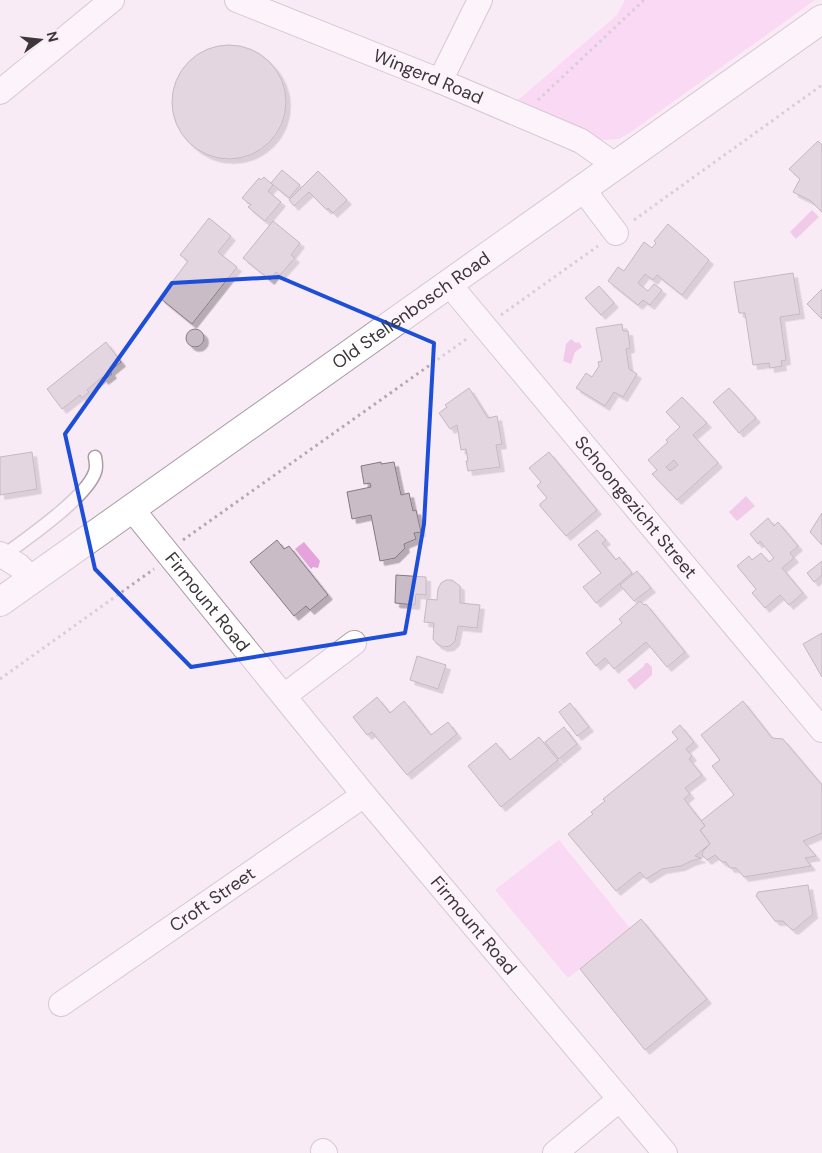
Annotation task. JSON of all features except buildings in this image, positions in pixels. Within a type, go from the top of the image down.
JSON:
[{"type":"street","points":[[0,92],[112,0]]},
{"type":"street","name":"Wingerd Road","points":[[237,0],[440,81],[581,141],[615,165]]},
{"type":"street","points":[[440,81],[480,0]]},
{"type":"street","name":"Old Stellenbosch Road","points":[[0,602],[822,19]]},
{"type":"street","points":[[582,188],[616,233]]},
{"type":"street","name":"Schoongezicht Street","points":[[449,284],[822,730]]},
{"type":"street","name":"Firmount Road","points":[[131,508],[364,795],[665,1153]]},
{"type":"street","points":[[2,555],[20,566],[32,579]]},
{"type":"street","points":[[284,696],[354,643]]},
{"type":"street","name":"Croft Street","points":[[61,1004],[364,795]]},
{"type":"street","points":[[555,1153],[609,1108],[621,1101]]},
{"type":"lane","points":[[2,555],[62,512],[90,482],[95,472],[95,457]]},
{"type":"path","points":[[522,116],[644,0]]},
{"type":"path","points":[[0,679],[161,564],[176,545],[822,85]]},
{"type":"highlighted area","points":[[279,277],[434,343],[424,524],[405,633],[191,667],[95,569],[65,434],[172,283]]},
{"type":"shaded area","points":[[625,0],[815,0],[619,139],[601,140],[511,106],[617,15]]},
{"type":"shaded area","points":[[812,210],[819,217],[796,239],[790,232]]},
{"type":"shaded area","points":[[571,339],[576,343],[579,342],[582,347],[575,352],[571,364],[563,361],[566,344]]},
{"type":"shaded area","points":[[746,496],[755,506],[737,521],[729,512]]},
{"type":"shaded area","points":[[304,542],[320,561],[318,568],[313,567],[311,569],[295,549]]},
{"type":"shaded area","points":[[645,663],[652,667],[652,675],[635,690],[627,680]]},
{"type":"shaded area","points":[[559,840],[630,928],[568,978],[495,890]]}]
